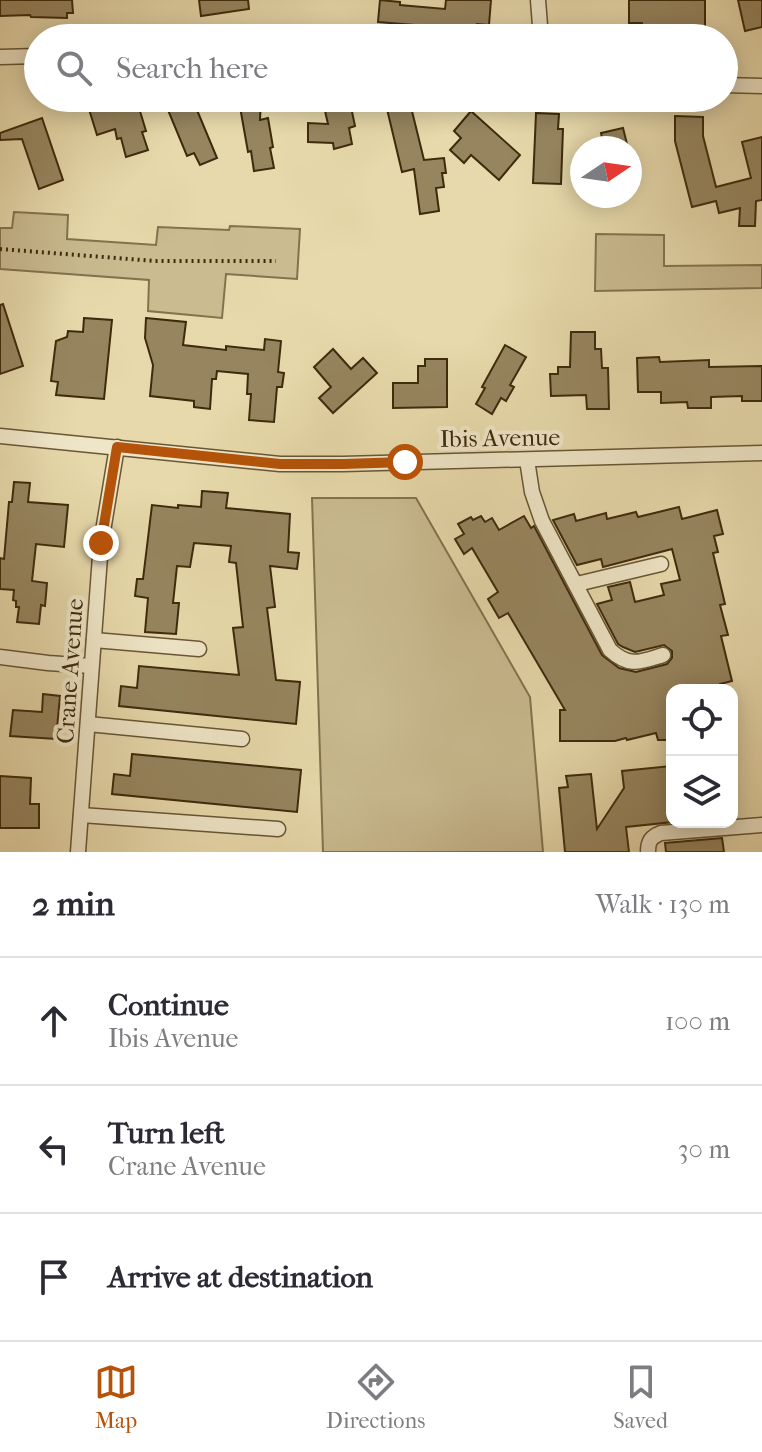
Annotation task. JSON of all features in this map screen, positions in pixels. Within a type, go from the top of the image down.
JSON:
[{"type":"street","points":[[538,0],[540,24]]},
{"type":"street","points":[[0,57],[24,56]]},
{"type":"street","points":[[738,85],[762,86]]},
{"type":"street","name":"Ibis Avenue","points":[[0,436],[280,464],[762,453]]},
{"type":"street","name":"Crane Avenue","points":[[78,852],[101,543],[117,447]]},
{"type":"street","points":[[527,460],[535,506],[610,650],[630,663],[663,655]]},
{"type":"street","points":[[577,584],[661,564]]},
{"type":"street","points":[[94,640],[199,649]]},
{"type":"street","points":[[0,657],[91,666]]},
{"type":"street","points":[[88,724],[242,739]]},
{"type":"street","points":[[81,815],[278,829]]},
{"type":"street","points":[[648,852],[649,841],[661,833],[762,825]]},
{"type":"path","points":[[0,249],[155,261],[276,261]]},
{"type":"shaded area","points":[[14,212],[68,215],[67,239],[156,245],[158,227],[300,229],[297,279],[226,274],[222,318],[148,311],[149,280],[0,269],[0,228],[12,228]]},
{"type":"shaded area","points":[[596,234],[664,235],[664,266],[762,265],[762,288],[595,291]]},
{"type":"shaded area","points":[[312,498],[416,498],[530,697],[543,852],[323,852]]},
{"type":"building","points":[[0,0],[72,0],[73,13],[67,13],[67,18],[0,16]]},
{"type":"building","points":[[199,0],[248,0],[249,9],[201,16]]},
{"type":"building","points":[[380,0],[445,9],[446,0],[491,0],[489,24],[378,22]]},
{"type":"building","points":[[629,0],[705,0],[705,24],[629,23]]},
{"type":"building","points":[[738,0],[762,0],[762,27],[745,31]]},
{"type":"building","points":[[90,112],[140,112],[148,150],[126,157],[115,129],[97,135]]},
{"type":"building","points":[[169,112],[198,112],[217,158],[200,165],[194,153],[187,156]]},
{"type":"building","points":[[241,112],[260,112],[260,120],[268,118],[274,168],[254,171],[251,151],[248,152]]},
{"type":"building","points":[[325,112],[352,112],[355,126],[349,128],[352,144],[334,149],[333,143],[308,142],[308,123],[328,124]]},
{"type":"building","points":[[388,112],[412,112],[424,160],[444,158],[444,187],[436,188],[439,211],[420,214],[414,169],[402,172]]},
{"type":"building","points":[[472,112],[520,155],[499,180],[471,155],[464,163],[450,150],[461,138],[454,131]]},
{"type":"building","points":[[536,113],[559,114],[558,129],[563,129],[561,184],[533,183]]},
{"type":"building","points":[[675,116],[703,117],[703,136],[716,187],[751,178],[742,142],[762,137],[762,200],[756,201],[755,226],[739,226],[740,208],[719,213],[716,201],[692,207],[675,141]]},
{"type":"building","points":[[42,118],[63,180],[39,189],[22,139],[0,140],[0,133]]},
{"type":"building","points":[[623,128],[625,136],[602,136],[601,133]]},
{"type":"building","points":[[3,304],[23,366],[0,374],[0,305]]},
{"type":"building","points":[[84,318],[112,320],[104,399],[56,395],[58,382],[51,381],[56,341],[67,337],[68,331],[83,332]]},
{"type":"building","points":[[146,318],[186,322],[183,345],[264,350],[265,339],[281,341],[278,372],[284,373],[282,387],[277,387],[274,422],[249,420],[251,394],[247,394],[248,374],[217,371],[216,379],[212,379],[210,409],[194,407],[194,401],[150,396],[153,365],[145,338]]},
{"type":"building","points":[[571,332],[595,332],[595,349],[601,349],[602,368],[608,368],[609,409],[587,409],[586,395],[551,396],[550,374],[558,374],[558,367],[570,367]]},
{"type":"building","points":[[505,345],[526,357],[510,385],[514,387],[506,401],[501,398],[492,414],[476,404]]},
{"type":"building","points":[[333,349],[351,369],[363,358],[377,373],[333,413],[319,398],[331,387],[314,367]]},
{"type":"building","points":[[659,357],[660,362],[709,360],[709,367],[762,366],[762,401],[742,401],[742,396],[711,397],[711,408],[688,408],[687,402],[661,403],[661,392],[638,392],[637,358]]},
{"type":"building","points":[[425,359],[447,359],[447,407],[393,408],[393,383],[418,383],[418,366],[425,366]]},
{"type":"building","points":[[14,482],[30,483],[28,502],[68,505],[64,547],[36,544],[32,581],[47,583],[45,606],[41,605],[39,624],[17,622],[19,607],[13,600],[14,590],[0,589],[0,558],[4,559]]},
{"type":"building","points":[[202,491],[228,493],[226,508],[290,514],[288,552],[299,553],[297,569],[270,566],[275,607],[267,608],[276,680],[300,682],[296,724],[119,706],[121,686],[137,688],[139,666],[239,675],[233,628],[243,627],[236,563],[229,562],[231,546],[194,543],[190,567],[177,566],[173,603],[179,603],[176,634],[145,632],[148,598],[135,596],[137,579],[143,579],[152,505],[201,507]]},
{"type":"building","points":[[679,507],[682,519],[717,510],[723,534],[714,536],[718,552],[713,553],[725,604],[720,605],[728,635],[721,636],[732,681],[720,684],[666,684],[666,740],[658,740],[656,733],[615,741],[560,741],[560,710],[565,710],[508,613],[499,618],[488,599],[498,592],[472,548],[464,554],[455,539],[464,534],[458,524],[481,516],[485,522],[492,518],[499,530],[524,516],[531,528],[534,526],[602,655],[619,668],[636,672],[667,664],[672,658],[672,651],[664,645],[635,652],[618,644],[597,604],[612,600],[608,587],[630,582],[635,602],[664,595],[661,584],[680,580],[672,549],[603,567],[601,559],[577,565],[553,520],[574,514],[576,521],[606,513],[607,519],[636,512],[638,517]]},
{"type":"building","points":[[43,694],[60,696],[56,739],[10,736],[13,710],[42,712]]},
{"type":"building","points":[[132,754],[301,770],[297,812],[112,794],[114,774],[130,776]]},
{"type":"building","points":[[666,767],[666,823],[626,827],[629,852],[565,852],[559,788],[568,787],[566,776],[591,774],[597,829],[624,788],[622,771]]},
{"type":"building","points":[[0,776],[31,778],[30,804],[39,804],[39,828],[0,828]]},
{"type":"building","points":[[722,838],[724,852],[666,852],[665,843]]},
{"type":"route","points":[[101,543],[117,447],[280,464],[405,462]]}]
